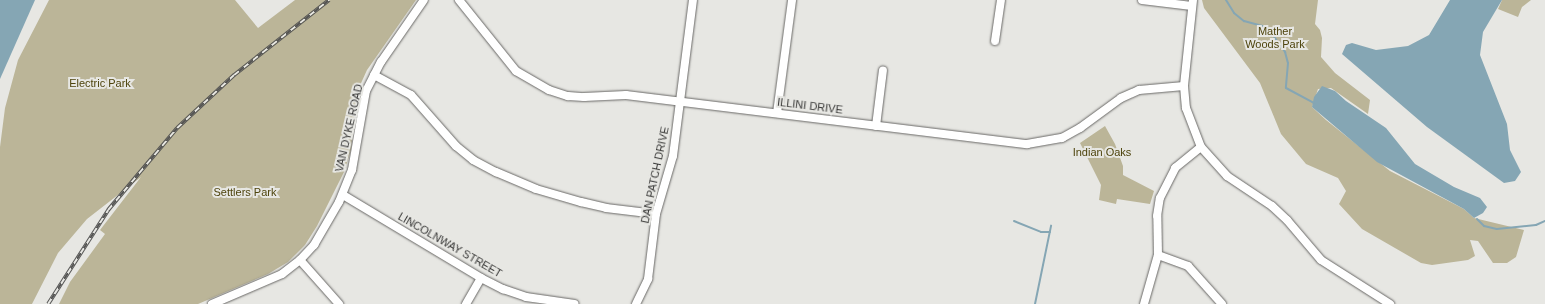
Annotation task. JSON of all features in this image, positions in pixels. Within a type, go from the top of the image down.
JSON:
[{"type":"street","name":"VAN DYKE ROAD","points":[[212,304],[230,301],[282,274],[300,260],[323,231],[343,194],[352,170],[366,91],[374,75],[424,0]]},
{"type":"street","name":"ILLINI DRIVE","points":[[459,0],[510,66],[531,81],[549,90],[584,97],[626,95],[1010,143],[1045,142],[1062,138],[1080,128],[1121,98],[1139,90],[1184,86]]},
{"type":"street","name":"DAN PATCH DRIVE","points":[[636,304],[648,279],[656,214],[673,156],[693,0]]},
{"type":"street","points":[[778,113],[792,0]]},
{"type":"street","points":[[996,41],[1001,0]]},
{"type":"street","points":[[1142,0],[1192,3],[1184,86],[1186,108],[1201,147],[1226,176],[1272,206],[1288,220],[1320,260],[1390,304]]},
{"type":"street","points":[[876,126],[883,70]]},
{"type":"street","points":[[374,75],[411,95],[456,146],[473,160],[496,172],[536,189],[581,202],[606,208],[656,214]]},
{"type":"street","points":[[1144,304],[1158,255],[1157,216],[1162,192],[1175,168],[1201,147]]},
{"type":"street","name":"LINCOLNWAY STREET","points":[[343,194],[481,278],[526,297],[575,304]]},
{"type":"street","points":[[1158,255],[1188,266],[1222,304]]},
{"type":"street","points":[[300,260],[339,304]]},
{"type":"street","points":[[466,304],[481,278]]},
{"type":"green space","points":[[49,0],[235,0],[258,28],[295,0],[416,0],[367,70],[357,92],[351,150],[344,172],[317,226],[305,245],[288,262],[268,274],[198,304],[59,304],[70,282],[105,234],[100,230],[141,177],[87,219],[58,253],[32,304],[0,304],[0,147],[5,108],[18,60]]},
{"type":"green space","name":"Mather Woods Park","points":[[1202,0],[1318,0],[1315,24],[1320,30],[1322,38],[1321,57],[1335,73],[1370,100],[1368,114],[1331,88],[1318,89],[1312,107],[1390,171],[1464,209],[1474,218],[1524,230],[1516,257],[1507,263],[1493,263],[1478,241],[1470,240],[1475,256],[1468,260],[1432,265],[1421,263],[1362,229],[1339,204],[1346,191],[1338,178],[1306,164],[1281,134],[1260,83],[1204,8]]},
{"type":"green space","points":[[1502,0],[1531,0],[1522,7],[1518,17],[1498,9]]},
{"type":"green space","name":"Indian Oaks","points":[[1105,126],[1115,144],[1123,166],[1123,175],[1154,191],[1150,204],[1117,199],[1116,204],[1099,200],[1101,185],[1080,143]]},
{"type":"water","points":[[0,0],[35,0],[0,79]]},
{"type":"water","points":[[1450,0],[1502,0],[1483,32],[1480,55],[1507,124],[1510,150],[1521,172],[1515,181],[1504,183],[1427,127],[1342,54],[1346,45],[1352,43],[1376,50],[1408,46],[1429,35]]},
{"type":"water","points":[[1322,86],[1335,91],[1346,101],[1386,128],[1415,164],[1454,187],[1480,198],[1487,207],[1483,213],[1474,218],[1464,209],[1377,162],[1312,107],[1314,97]]},
{"type":"waterway","points":[[1226,0],[1234,13],[1244,21],[1267,27],[1285,52],[1288,63],[1286,88],[1314,103]]},
{"type":"waterway","points":[[1477,219],[1484,226],[1497,229],[1536,225],[1545,221]]},
{"type":"waterway","points":[[1014,221],[1041,232],[1050,232]]},
{"type":"waterway","points":[[1035,304],[1051,226]]},
{"type":"railway","points":[[48,304],[108,210],[177,128],[234,75],[329,0]]},
{"type":"park label","name":"Electric Park","points":[[100,83]]},
{"type":"park label","name":"Settlers Park","points":[[245,192]]}]
